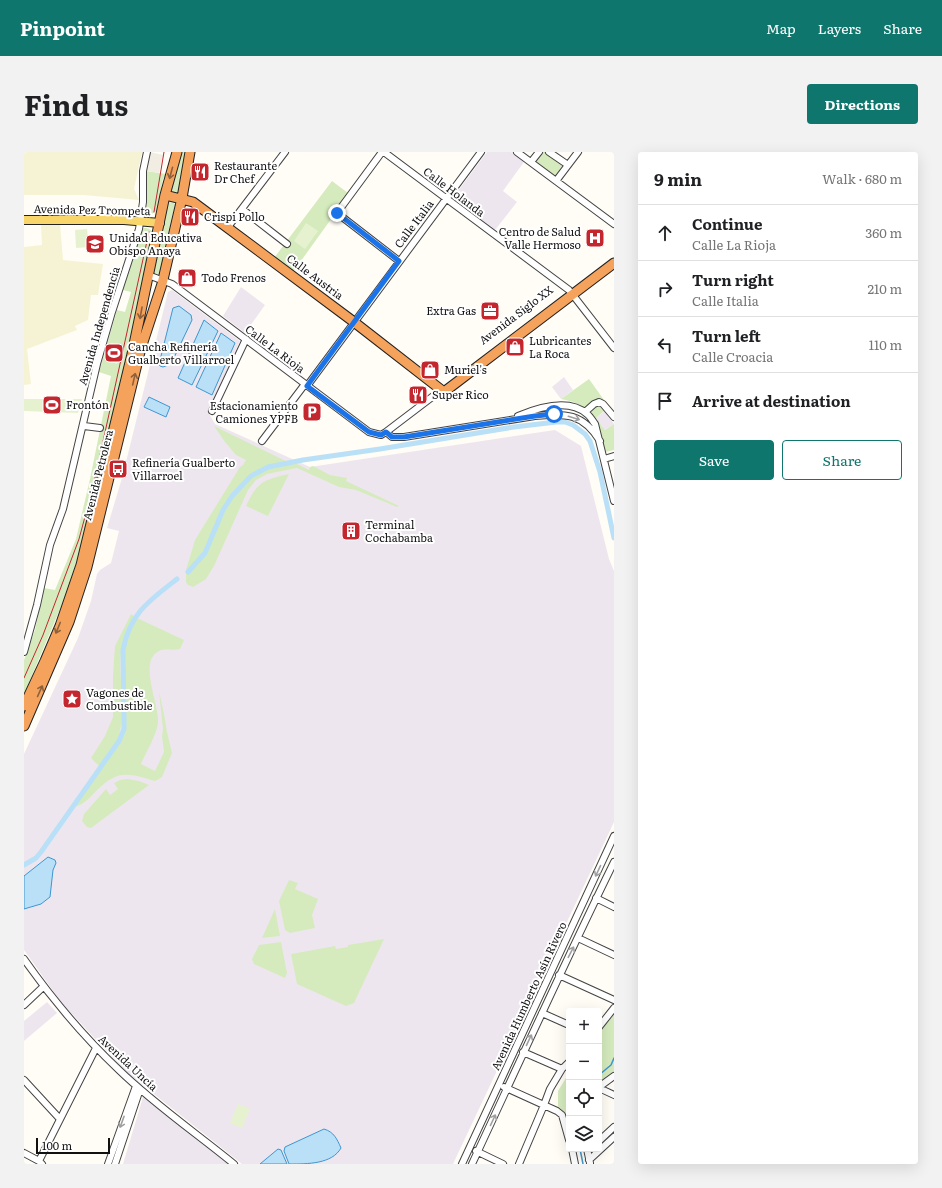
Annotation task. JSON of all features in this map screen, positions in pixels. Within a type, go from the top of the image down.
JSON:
[{"type":"highway","name":"Avenida Petrolera","points":[[24,706],[60,626],[80,565],[130,362],[165,195],[177,152]]},
{"type":"highway","name":"Avenida Petrolera","points":[[24,726],[69,622],[87,568],[141,348],[163,280],[182,198],[190,152]]},
{"type":"highway","name":"Calle Austria","points":[[165,195],[182,198],[193,202],[354,322],[440,391]]},
{"type":"highway","name":"Avenida Siglo XX","points":[[440,391],[571,292],[614,256]]},
{"type":"highway","name":"Avenida Siglo XX","points":[[571,292],[614,263]]},
{"type":"main road","name":"Avenida Pez Trompeta","points":[[24,220],[88,219],[160,223]]},
{"type":"street","name":"Avenida Independencia","points":[[24,652],[37,605],[50,545],[63,509],[84,426],[97,364],[139,229],[143,202],[143,171],[147,152]]},
{"type":"street","points":[[228,227],[285,152]]},
{"type":"street","points":[[383,152],[337,213],[399,261]]},
{"type":"street","name":"Calle Holanda","points":[[383,152],[571,292],[614,348]]},
{"type":"street","name":"Calle Italia","points":[[262,441],[354,322],[481,152]]},
{"type":"street","points":[[517,152],[614,224]]},
{"type":"street","points":[[531,162],[539,152]]},
{"type":"street","points":[[549,152],[568,166]]},
{"type":"street","points":[[556,181],[578,152]]},
{"type":"street","points":[[242,209],[287,244]]},
{"type":"street","name":"Calle La Rioja","points":[[148,275],[172,284],[369,432],[381,435],[386,432],[392,437],[404,437],[554,414],[583,420],[593,429],[600,441]]},
{"type":"street","points":[[212,411],[246,340]]},
{"type":"street","name":"Avenida Siglo XX","points":[[386,432],[440,391]]},
{"type":"street","points":[[586,412],[594,404],[599,402],[603,404],[614,417]]},
{"type":"street","name":"Calle La Rioja","points":[[508,420],[537,409],[553,406],[570,406],[586,412],[595,424],[614,501]]},
{"type":"street","points":[[84,426],[100,428]]},
{"type":"street","points":[[604,459],[614,456]]},
{"type":"street","name":"Avenida Humberto Asín Rivero","points":[[462,1164],[500,1085],[614,836]]},
{"type":"street","name":"Avenida Humberto Asín Rivero","points":[[472,1164],[559,975],[614,862]]},
{"type":"street","points":[[596,898],[614,907]]},
{"type":"street","points":[[578,938],[614,955]]},
{"type":"street","name":"Avenida Uncía","points":[[24,959],[43,987],[96,1048],[138,1088],[234,1164]]},
{"type":"street","points":[[559,975],[614,1000]]},
{"type":"street","points":[[24,1005],[43,987]]},
{"type":"street","points":[[602,1023],[614,1008]]},
{"type":"street","points":[[542,1013],[566,1024]]},
{"type":"street","points":[[24,1154],[40,1162],[60,1118],[96,1048]]},
{"type":"street","points":[[523,1052],[562,1069]]},
{"type":"street","points":[[519,1164],[550,1089],[566,1065]]},
{"type":"street","points":[[602,1086],[614,1076]]},
{"type":"street","points":[[24,1080],[60,1118]]},
{"type":"street","points":[[500,1085],[557,1111],[562,1115],[566,1129]]},
{"type":"street","points":[[108,1164],[138,1088]]},
{"type":"street","points":[[115,1164],[138,1088]]},
{"type":"street","points":[[602,1089],[614,1095]]},
{"type":"street","points":[[602,1138],[614,1127]]},
{"type":"street","points":[[590,1162],[613,1139],[607,1134]]},
{"type":"street","points":[[469,1148],[503,1164]]},
{"type":"street","points":[[573,1152],[575,1164]]},
{"type":"street","points":[[588,1152],[590,1162]]},
{"type":"shaded area","points":[[24,152],[142,152],[134,189],[139,200],[84,195],[24,195]]},
{"type":"shaded area","points":[[150,152],[163,155],[159,173],[146,171]]},
{"type":"shaded area","points":[[487,152],[511,152],[524,162],[503,191],[517,202],[495,230],[454,199],[455,195]]},
{"type":"shaded area","points":[[60,224],[63,260],[103,264],[98,295],[91,295],[88,320],[75,326],[77,330],[27,349],[31,384],[24,385],[24,247],[42,245],[41,225]]},
{"type":"shaded area","points":[[241,287],[265,305],[245,333],[223,316]]},
{"type":"shaded area","name":"Refinería Gualberto Villarroel","points":[[172,290],[240,341],[208,412],[215,424],[310,467],[555,430],[581,446],[609,559],[614,571],[614,822],[453,1164],[242,1164],[125,1071],[61,1002],[24,950],[24,754],[78,638],[91,601],[97,574],[100,570],[111,563],[119,531],[107,528],[122,478],[168,292]]},
{"type":"shaded area","points":[[564,377],[573,390],[561,399],[552,387]]},
{"type":"shaded area","points":[[605,411],[614,424],[605,430],[596,418]]},
{"type":"shaded area","points":[[47,1002],[57,1013],[24,1041],[24,1021]]},
{"type":"shaded area","points":[[143,1097],[228,1164],[123,1164]]},
{"type":"green space","points":[[180,152],[187,152],[179,193],[170,192]]},
{"type":"green space","points":[[542,152],[546,152],[563,165],[555,176],[535,161]]},
{"type":"green space","points":[[146,171],[166,174],[163,179],[157,210],[154,213],[149,214],[146,214]]},
{"type":"green space","points":[[332,181],[348,193],[293,272],[274,258]]},
{"type":"green space","points":[[167,203],[174,203],[175,205],[165,245],[162,268],[159,274],[154,273],[153,271],[163,233]]},
{"type":"green space","points":[[306,223],[318,231],[305,249],[294,241]]},
{"type":"green space","points":[[142,228],[149,229],[153,233],[111,426],[83,541],[66,595],[24,694],[24,660],[35,630],[44,588],[55,590],[76,539],[111,376],[99,372],[117,310],[125,312],[131,292],[123,290]]},
{"type":"green space","points":[[87,229],[89,247],[76,248],[75,230]]},
{"type":"green space","name":"Cancha Refinería Gualberto Villarroel","points":[[111,343],[121,345],[117,364],[107,361]]},
{"type":"green space","points":[[589,379],[609,407],[596,418],[605,430],[614,424],[614,450],[605,452],[597,424],[588,411],[572,402],[561,399]]},
{"type":"green space","name":"Frontón","points":[[24,399],[82,399],[78,413],[24,411]]},
{"type":"green space","points":[[214,426],[292,464],[295,463],[309,470],[310,467],[313,466],[330,475],[347,478],[346,481],[399,506],[397,507],[356,490],[339,487],[297,468],[267,474],[256,480],[248,490],[214,566],[206,579],[193,587],[188,585],[186,582],[186,570],[195,540],[240,467],[246,460],[236,455]]},
{"type":"green space","points":[[289,474],[268,516],[246,506],[254,492],[262,483],[273,478]]},
{"type":"green space","points":[[131,614],[134,616],[125,635],[121,654],[121,726],[115,745],[99,766],[91,758],[105,736],[113,717],[115,646]]},
{"type":"green space","points":[[137,618],[184,640],[180,649],[159,651],[153,656],[150,664],[151,683],[158,721],[154,737],[141,764],[155,771],[164,752],[159,691],[172,753],[162,777],[155,781],[130,775],[117,776],[104,784],[89,799],[75,807],[121,741],[125,731],[125,651],[127,639]]},
{"type":"green space","points":[[127,779],[139,781],[149,785],[91,828],[87,827],[82,821],[84,814],[106,789],[110,795],[118,789],[114,783]]},
{"type":"green space","points":[[289,880],[298,883],[295,889],[318,899],[312,915],[315,928],[290,933],[285,930],[279,901]]},
{"type":"green space","points":[[275,909],[280,936],[262,938]]},
{"type":"green space","points":[[384,939],[354,1003],[346,1006],[297,984],[291,954],[335,946],[336,949],[348,947],[348,945]]},
{"type":"green space","points":[[281,942],[287,973],[285,978],[254,964],[252,959],[259,945]]},
{"type":"green space","points":[[614,1014],[614,1071],[602,1081],[602,1044],[602,1029]]},
{"type":"green space","points":[[566,1078],[566,1115],[558,1106],[558,1091]]},
{"type":"green space","points":[[238,1104],[250,1109],[242,1128],[230,1123]]},
{"type":"water","points":[[179,306],[191,315],[192,320],[171,364],[163,367],[159,364],[173,308]]},
{"type":"water","points":[[204,320],[218,331],[192,385],[178,378]]},
{"type":"water","points":[[221,333],[235,343],[212,395],[196,387]]},
{"type":"water","points":[[149,397],[170,407],[166,417],[144,407]]},
{"type":"water","points":[[48,857],[55,860],[56,863],[53,870],[50,897],[41,904],[24,909],[24,876]]},
{"type":"water","points":[[324,1129],[335,1136],[341,1148],[337,1153],[326,1160],[319,1162],[289,1164],[284,1151],[285,1147]]},
{"type":"water","points":[[278,1149],[281,1150],[287,1164],[260,1164]]},
{"type":"waterway","points":[[188,572],[205,553],[223,510],[232,496],[251,476],[268,467],[303,460],[514,427],[556,422],[565,422],[573,425],[585,434],[590,441],[600,472],[614,538]]},
{"type":"waterway","points":[[24,865],[36,858],[41,852],[119,741],[124,729],[123,650],[126,637],[130,626],[149,601],[177,579]]},
{"type":"waterway","points":[[602,1072],[611,1065],[614,1058]]},
{"type":"waterway","points":[[581,1152],[583,1164]]},
{"type":"tram line","points":[[154,212],[164,152]]},
{"type":"tram line","points":[[24,678],[43,635],[79,539],[93,487],[149,232]]},
{"type":"place","name":"Restaurante Dr Chef","points":[[200,172]]},
{"type":"place","name":"Crispi Pollo","points":[[190,217]]},
{"type":"place","name":"Centro de Salud Valle Hermoso","points":[[595,238]]},
{"type":"place","name":"Unidad Educativa Obispo Anaya","points":[[95,244]]},
{"type":"place","name":"Todo Frenos","points":[[187,278]]},
{"type":"place","name":"Extra Gas","points":[[490,311]]},
{"type":"place","name":"Lubricantes La Roca","points":[[515,347]]},
{"type":"place","name":"Cancha Refinería Gualberto Villarroel","points":[[114,353]]},
{"type":"place","name":"Muriel's","points":[[430,370]]},
{"type":"place","name":"Super Rico","points":[[418,395]]},
{"type":"place","name":"Frontón","points":[[52,405]]},
{"type":"place","name":"Estacionamiento Camiones YPFB","points":[[312,412]]},
{"type":"place","name":"Refinería Gualberto Villarroel","points":[[118,469]]},
{"type":"place","name":"Terminal Cochabamba","points":[[351,531]]},
{"type":"place","name":"Vagones de Combustible","points":[[72,699]]},
{"type":"route","points":[[337,213],[399,261],[307,386],[369,432],[381,435],[386,432],[392,437],[404,437],[554,414]]}]
